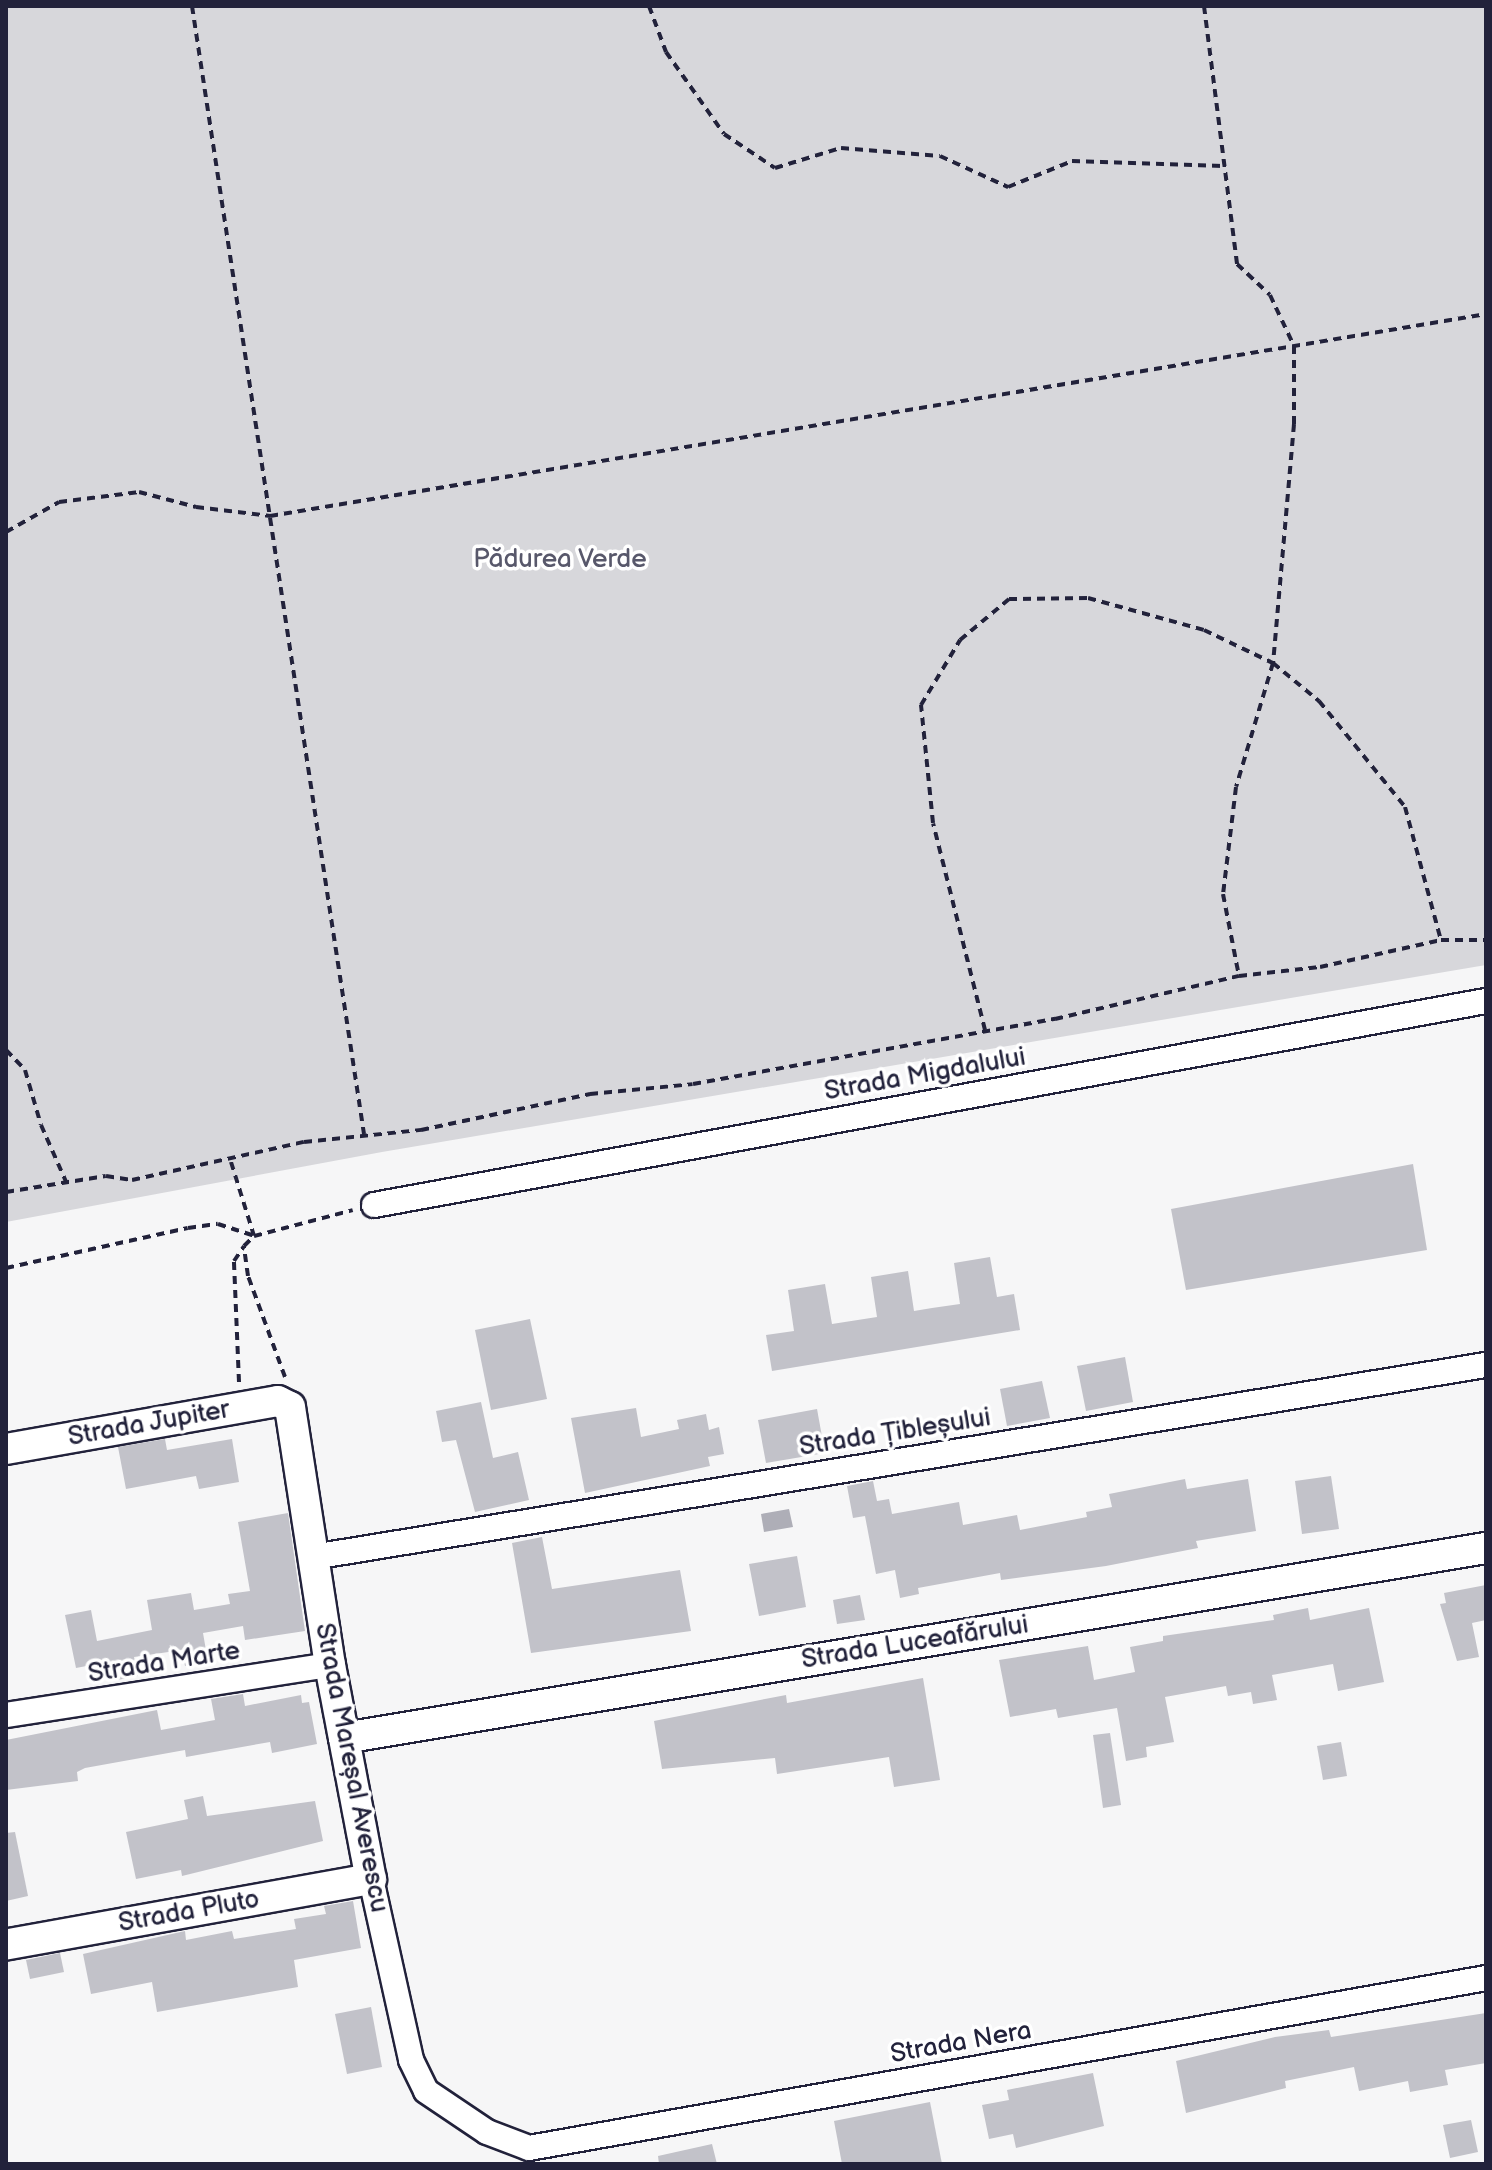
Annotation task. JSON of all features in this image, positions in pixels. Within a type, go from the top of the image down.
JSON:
[{"type":"street","name":"Strada Migdalului","points":[[374,1205],[1486,1001]]},
{"type":"street","name":"Strada Țibleșului","points":[[313,1557],[1486,1365]]},
{"type":"street","name":"Strada Jupiter","points":[[6,1449],[278,1401],[290,1407]]},
{"type":"street","name":"Strada Mareșal Averescu","points":[[290,1407],[330,1665],[371,1879],[411,2060],[426,2091],[452,2112]]},
{"type":"street","name":"Strada Luceafărului","points":[[344,1738],[1486,1548]]},
{"type":"street","name":"Strada Marte","points":[[6,1715],[330,1665]]},
{"type":"street","name":"Strada Pluto","points":[[6,1945],[371,1879]]},
{"type":"street","name":"Strada Nera","points":[[452,2112],[529,2148],[1486,1978]]},
{"type":"path","points":[[192,6],[364,1134]]},
{"type":"path","points":[[649,6],[666,52],[724,134],[775,168],[841,148],[940,156],[1008,187],[1072,161],[1223,166]]},
{"type":"path","points":[[1204,6],[1237,264],[1270,295],[1294,346],[1294,424],[1273,663],[1236,787],[1223,894],[1239,976]]},
{"type":"path","points":[[6,532],[59,502],[139,492],[196,507],[270,516],[1486,314]]},
{"type":"path","points":[[985,1030],[933,823],[921,705],[960,640],[1009,599],[1088,598],[1204,630],[1273,663],[1319,701],[1405,807],[1441,940]]},
{"type":"path","points":[[6,1192],[67,1185],[106,1176],[132,1180],[231,1161],[304,1142],[421,1130],[590,1094],[693,1084],[985,1030],[1239,976],[1320,967],[1441,940],[1486,940]]},
{"type":"path","points":[[6,1050],[25,1070],[41,1125],[67,1185]]},
{"type":"path","points":[[231,1161],[254,1236]]},
{"type":"path","points":[[241,1408],[234,1261],[254,1236],[374,1205]]},
{"type":"path","points":[[6,1268],[218,1224],[254,1236]]},
{"type":"path","points":[[244,1246],[248,1276],[283,1365],[290,1407]]},
{"type":"green space","name":"Pădurea Verde","points":[[6,6],[1486,6],[1486,965],[382,1152],[6,1222]]},
{"type":"shaded area","points":[[789,1509],[793,1527],[764,1532],[761,1514]]},
{"type":"building","points":[[1413,1164],[1427,1250],[1186,1290],[1171,1209]]},
{"type":"building","points":[[990,1257],[997,1297],[1014,1294],[1020,1330],[772,1371],[766,1335],[794,1331],[788,1290],[825,1284],[832,1324],[877,1317],[871,1277],[908,1271],[914,1311],[960,1304],[954,1263]]},
{"type":"building","points":[[530,1319],[547,1399],[491,1410],[475,1330]]},
{"type":"building","points":[[1125,1357],[1133,1402],[1086,1411],[1077,1366]]},
{"type":"building","points":[[1042,1381],[1050,1418],[1007,1426],[1000,1389]]},
{"type":"building","points":[[481,1402],[493,1458],[518,1452],[529,1500],[475,1512],[456,1440],[442,1442],[436,1411]]},
{"type":"building","points":[[636,1408],[641,1437],[679,1429],[677,1420],[706,1414],[709,1430],[719,1427],[724,1454],[708,1457],[710,1466],[585,1493],[571,1418]]},
{"type":"building","points":[[817,1409],[825,1453],[766,1463],[758,1420]]},
{"type":"building","points":[[165,1439],[167,1450],[232,1439],[239,1482],[199,1489],[196,1476],[126,1489],[118,1447]]},
{"type":"building","points":[[1331,1476],[1339,1529],[1302,1534],[1295,1481]]},
{"type":"building","points":[[1185,1479],[1187,1489],[1248,1479],[1256,1531],[1196,1541],[1198,1548],[1106,1566],[1001,1580],[1000,1573],[918,1588],[919,1594],[900,1598],[895,1570],[876,1574],[865,1516],[853,1518],[847,1486],[873,1481],[877,1501],[889,1499],[892,1514],[959,1502],[963,1525],[1017,1515],[1020,1530],[1087,1517],[1086,1512],[1112,1507],[1109,1494]]},
{"type":"building","points":[[288,1513],[305,1631],[245,1640],[243,1626],[203,1633],[208,1662],[185,1666],[182,1650],[134,1657],[138,1676],[112,1681],[102,1663],[76,1668],[65,1615],[91,1610],[97,1641],[152,1630],[147,1600],[191,1593],[194,1610],[230,1604],[228,1594],[250,1591],[238,1522]]},
{"type":"building","points":[[542,1537],[552,1589],[680,1570],[691,1631],[531,1653],[512,1543]]},
{"type":"building","points":[[797,1556],[806,1607],[759,1616],[749,1564]]},
{"type":"building","points":[[1486,1585],[1486,1620],[1472,1623],[1479,1657],[1457,1661],[1440,1604],[1446,1603],[1444,1593]]},
{"type":"building","points":[[860,1595],[865,1620],[837,1624],[833,1600]]},
{"type":"building","points":[[1308,1608],[1310,1620],[1369,1608],[1384,1682],[1338,1691],[1333,1664],[1272,1675],[1277,1700],[1253,1704],[1251,1692],[1228,1696],[1226,1686],[1165,1697],[1174,1742],[1146,1747],[1147,1757],[1126,1761],[1117,1708],[1058,1718],[1056,1709],[1010,1717],[999,1660],[1088,1646],[1094,1680],[1135,1672],[1130,1647],[1163,1641],[1163,1636],[1274,1620],[1273,1615]]},
{"type":"building","points":[[923,1678],[940,1780],[894,1787],[889,1757],[777,1774],[775,1758],[662,1769],[654,1721],[786,1695],[787,1703]]},
{"type":"building","points":[[243,1694],[245,1706],[301,1695],[302,1703],[309,1702],[317,1744],[272,1753],[270,1742],[186,1757],[185,1750],[85,1768],[77,1772],[78,1781],[6,1790],[6,1740],[157,1710],[161,1730],[215,1720],[211,1699]]},
{"type":"building","points":[[1110,1733],[1121,1805],[1103,1808],[1093,1735]]},
{"type":"building","points":[[1341,1742],[1347,1776],[1323,1780],[1317,1746]]},
{"type":"building","points":[[203,1796],[207,1816],[315,1801],[323,1841],[182,1876],[181,1870],[136,1879],[126,1832],[188,1819],[184,1800]]},
{"type":"building","points":[[15,1832],[28,1896],[6,1901],[6,1833]]},
{"type":"building","points":[[353,1901],[361,1948],[294,1960],[298,1987],[157,2012],[152,1982],[91,1994],[83,1954],[185,1931],[186,1940],[232,1931],[234,1939],[296,1929],[294,1919],[326,1914],[324,1906]]},
{"type":"building","points":[[60,1953],[64,1972],[30,1979],[26,1960]]},
{"type":"building","points":[[371,2007],[382,2067],[347,2074],[335,2014]]},
{"type":"building","points":[[1486,2013],[1486,2063],[1445,2070],[1448,2085],[1410,2092],[1408,2081],[1359,2091],[1354,2067],[1285,2081],[1286,2088],[1186,2113],[1176,2061],[1275,2037],[1329,2030],[1331,2037]]},
{"type":"building","points":[[1093,2073],[1104,2126],[1016,2148],[1013,2134],[989,2139],[982,2105],[1009,2100],[1007,2090]]},
{"type":"building","points":[[930,2102],[942,2164],[842,2164],[834,2121]]},
{"type":"building","points":[[1471,2120],[1478,2152],[1450,2158],[1443,2125]]},
{"type":"building","points":[[712,2144],[717,2164],[659,2164],[658,2156]]}]
